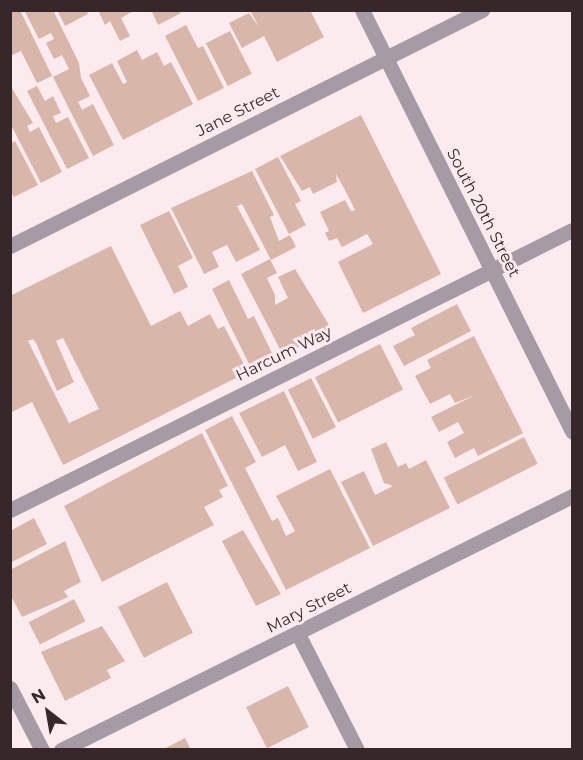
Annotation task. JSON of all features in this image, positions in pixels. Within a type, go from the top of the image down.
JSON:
[{"type":"street","name":"South 20th Street","points":[[362,10],[573,432]]},
{"type":"street","name":"Jane Street","points":[[10,246],[482,10]]},
{"type":"street","name":"Harcum Way","points":[[10,510],[573,230]]},
{"type":"street","name":"Mary Street","points":[[61,750],[573,496]]},
{"type":"street","points":[[298,634],[357,750]]},
{"type":"street","points":[[10,688],[42,750]]},
{"type":"building","points":[[10,10],[20,10],[52,76],[37,83],[21,51],[10,56]]},
{"type":"building","points":[[24,10],[53,10],[79,63],[81,78],[90,96],[78,102],[82,110],[93,104],[114,145],[93,156],[53,77],[69,69],[62,55],[54,59],[46,43],[54,39],[51,33],[39,39]]},
{"type":"building","points":[[57,10],[86,10],[88,14],[65,26]]},
{"type":"building","points":[[98,10],[135,10],[121,18],[130,36],[120,41],[110,21],[105,25]]},
{"type":"building","points":[[151,10],[179,10],[181,13],[158,25]]},
{"type":"building","points":[[250,10],[310,10],[324,37],[277,62],[264,36],[242,48],[229,23],[249,13],[259,27]]},
{"type":"building","points":[[186,25],[198,48],[203,46],[224,88],[198,101],[165,36]]},
{"type":"building","points":[[230,31],[252,74],[228,86],[206,43]]},
{"type":"building","points":[[137,50],[142,60],[157,52],[164,66],[171,62],[193,104],[123,140],[89,75],[112,63],[123,84],[127,82],[117,61]]},
{"type":"building","points":[[10,85],[33,123],[27,126],[30,132],[39,127],[62,172],[41,183],[10,123]]},
{"type":"building","points":[[37,86],[45,101],[53,96],[61,113],[53,116],[56,123],[68,117],[89,158],[67,169],[27,91]]},
{"type":"building","points":[[361,115],[441,274],[363,313],[338,262],[373,244],[367,234],[342,247],[337,238],[329,241],[325,233],[329,231],[320,212],[345,200],[351,211],[355,210],[346,192],[336,174],[337,182],[313,194],[310,187],[302,191],[280,156]]},
{"type":"building","points":[[15,141],[38,185],[14,197],[10,190],[10,144]]},
{"type":"building","points":[[278,157],[301,201],[295,204],[306,225],[289,234],[255,169]]},
{"type":"building","points":[[252,171],[274,215],[270,217],[279,241],[290,235],[296,247],[271,260],[242,204],[237,206],[260,250],[236,262],[227,245],[212,252],[219,267],[204,274],[171,208]]},
{"type":"building","points":[[169,211],[193,258],[178,266],[188,287],[174,294],[140,225]]},
{"type":"building","points":[[111,246],[151,326],[180,311],[188,326],[210,314],[218,329],[224,326],[248,372],[63,465],[32,402],[10,413],[10,296]],"holes":[[[63,338],[99,409],[69,423],[28,341],[33,339],[36,343],[57,391],[74,382],[56,341]]]},
{"type":"building","points":[[270,259],[277,273],[267,278],[275,295],[275,305],[288,298],[278,277],[295,269],[332,330],[283,355],[241,274]]},
{"type":"building","points":[[229,280],[248,319],[254,316],[275,359],[252,370],[212,289]]},
{"type":"building","points":[[457,304],[471,331],[404,366],[393,346],[415,335],[411,328]]},
{"type":"building","points":[[474,336],[523,433],[478,456],[474,448],[455,458],[447,442],[464,433],[458,422],[439,432],[431,417],[475,395],[455,403],[450,394],[430,404],[415,376],[431,368],[427,360]]},
{"type":"building","points":[[380,344],[403,389],[338,423],[315,377]]},
{"type":"building","points":[[311,378],[336,427],[313,439],[288,390]]},
{"type":"building","points":[[284,391],[317,462],[298,471],[285,445],[262,457],[239,413]]},
{"type":"building","points":[[232,416],[256,462],[245,468],[272,521],[278,518],[286,536],[295,531],[276,496],[330,469],[370,548],[286,590],[205,430]]},
{"type":"building","points":[[202,433],[228,486],[219,490],[223,497],[204,507],[214,525],[102,582],[64,506]]},
{"type":"building","points":[[524,437],[538,464],[457,505],[444,478]]},
{"type":"building","points":[[386,442],[398,467],[406,463],[409,469],[426,460],[450,508],[373,546],[341,482],[364,471],[375,495],[393,486],[384,483],[371,449]]},
{"type":"building","points":[[34,518],[47,544],[10,563],[10,531]]},
{"type":"building","points":[[243,530],[281,594],[256,606],[222,541]]},
{"type":"building","points":[[65,541],[81,582],[64,591],[68,597],[22,617],[10,594],[10,570]]},
{"type":"building","points":[[167,582],[193,633],[144,658],[118,607]]},
{"type":"building","points":[[74,599],[85,621],[40,644],[29,622]]},
{"type":"building","points":[[102,626],[125,661],[107,670],[111,678],[65,701],[41,652]]},
{"type":"building","points":[[288,686],[309,727],[267,748],[246,707]]},
{"type":"building","points":[[185,738],[191,750],[162,750]]}]
